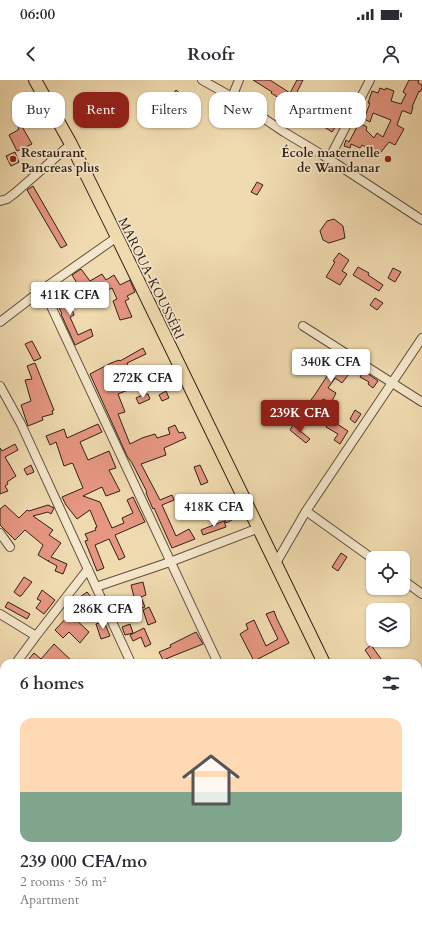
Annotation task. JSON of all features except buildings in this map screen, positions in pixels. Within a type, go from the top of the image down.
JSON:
[{"type":"highway","name":"MAROUA-KOUSSÉRI","points":[[34,80],[71,144],[322,659]]},
{"type":"street","points":[[202,80],[223,92]]},
{"type":"street","points":[[234,92],[239,80]]},
{"type":"street","points":[[329,160],[370,80]]},
{"type":"street","points":[[267,121],[422,220]]},
{"type":"street","points":[[0,201],[7,199],[15,193],[71,144]]},
{"type":"street","points":[[0,322],[43,289],[117,237]]},
{"type":"street","points":[[43,289],[216,659]]},
{"type":"street","points":[[303,326],[393,382],[422,402]]},
{"type":"street","points":[[276,563],[306,511],[422,338]]},
{"type":"street","points":[[0,386],[21,424],[129,659]]},
{"type":"street","points":[[306,511],[366,554]]},
{"type":"street","points":[[96,587],[170,562],[259,528]]},
{"type":"street","points":[[0,534],[10,547]]},
{"type":"street","points":[[19,659],[88,569]]},
{"type":"street","points":[[410,585],[422,594]]},
{"type":"street","points":[[0,614],[36,636]]},
{"type":"place","name":"Restaurant Pancreas plus","points":[[13,159]]},
{"type":"place","name":"École maternelle de Wamdanar","points":[[388,159]]}]
